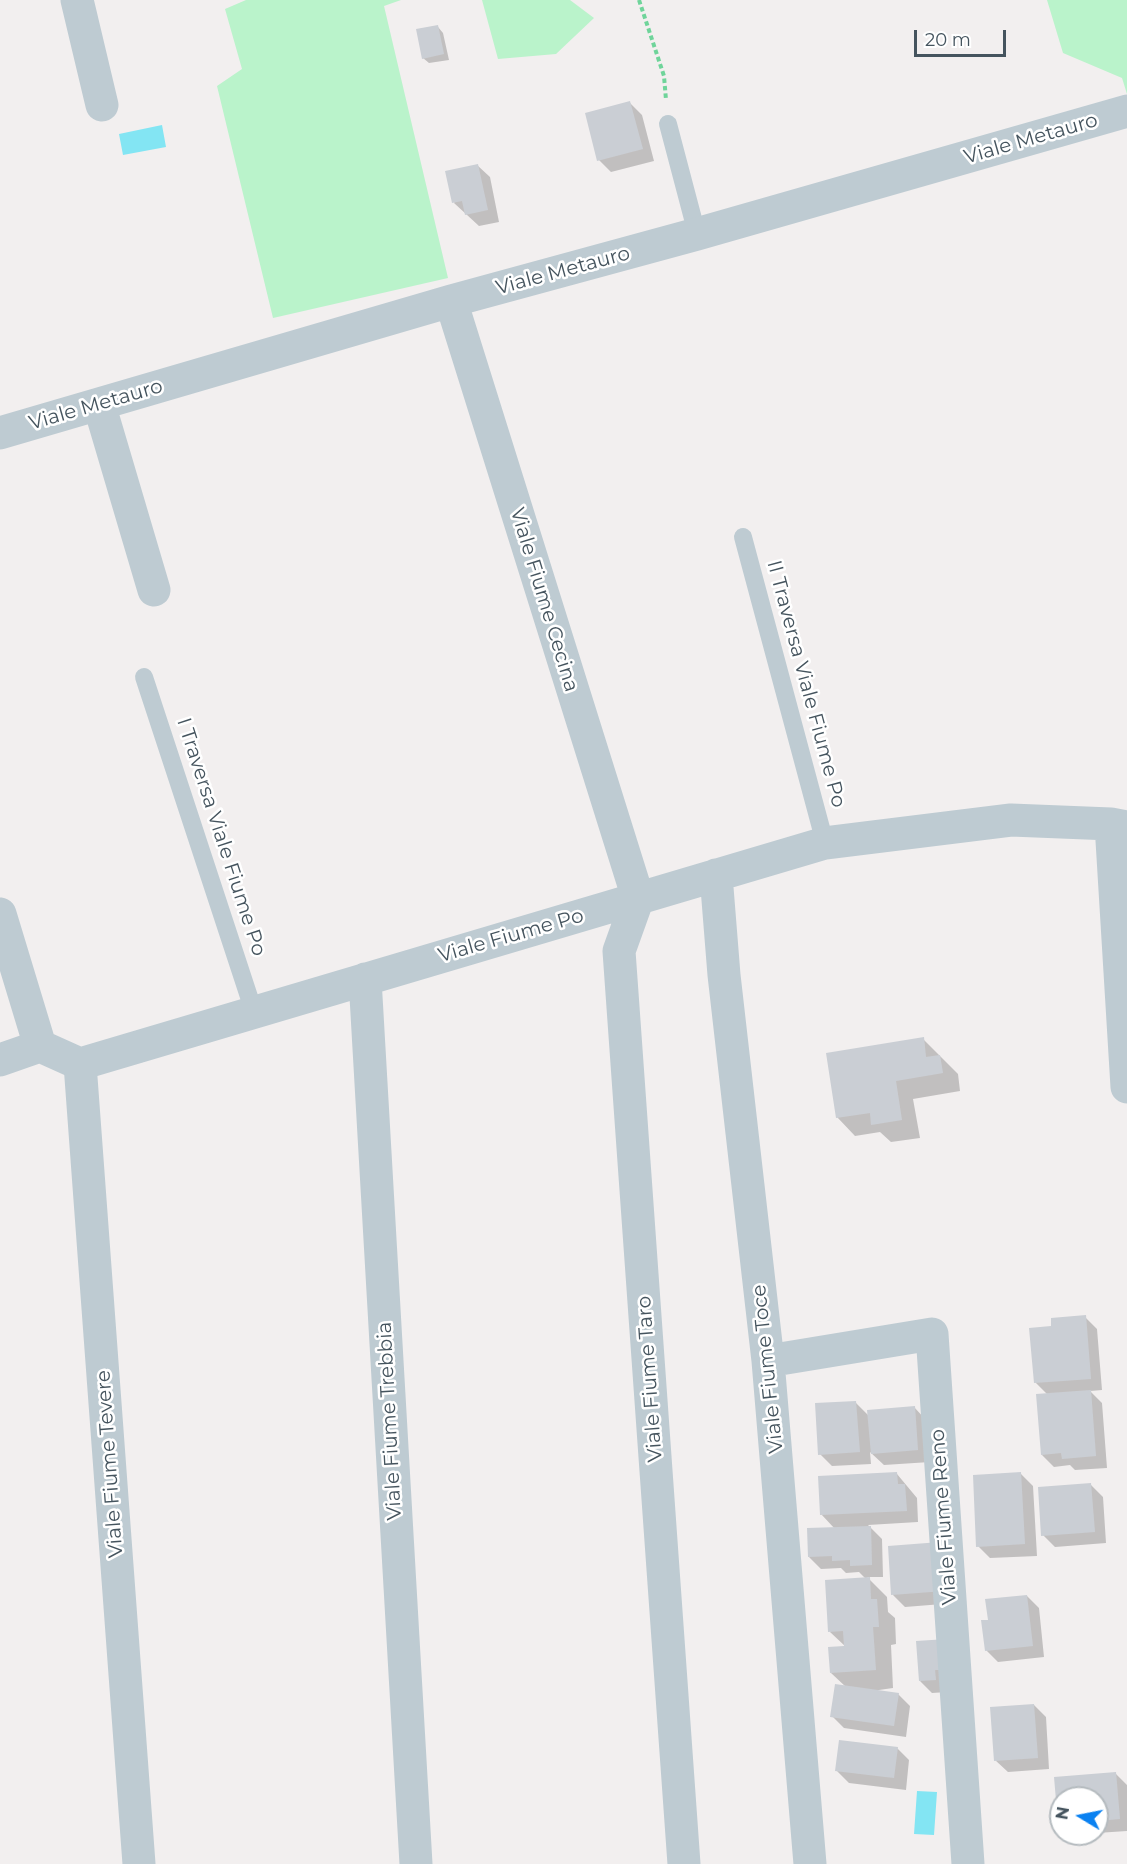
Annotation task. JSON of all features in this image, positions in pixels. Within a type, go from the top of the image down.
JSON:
[{"type":"street","points":[[77,0],[102,105]]},
{"type":"street","name":"Viale Metauro","points":[[0,433],[451,301],[697,234],[1127,111]]},
{"type":"street","name":"Viale Fiume Cecina","points":[[451,301],[638,898]]},
{"type":"street","points":[[99,404],[154,590]]},
{"type":"street","name":"Viale Fiume Po","points":[[80,1064],[825,843],[1011,820],[1119,826]]},
{"type":"street","points":[[1119,826],[1127,1087]]},
{"type":"street","name":"Viale Fiume Toce","points":[[716,875],[725,987],[768,1361],[810,1864]]},
{"type":"street","name":"Viale Fiume Taro","points":[[638,898],[619,951],[684,1864]]},
{"type":"street","points":[[0,914],[40,1046]]},
{"type":"street","name":"Viale Fiume Trebbia","points":[[365,979],[416,1864]]},
{"type":"street","points":[[0,1060],[40,1046],[80,1064]]},
{"type":"street","name":"Viale Fiume Tevere","points":[[80,1064],[139,1864]]},
{"type":"street","name":"Viale Fiume Reno","points":[[768,1361],[932,1334],[968,1864]]},
{"type":"lane","points":[[668,124],[697,234]]},
{"type":"lane","name":"II Traversa Viale Fiume Po","points":[[743,537],[825,843]]},
{"type":"lane","name":"I Traversa Viale Fiume Po","points":[[144,677],[254,1012]]},
{"type":"path","points":[[639,0],[664,76],[668,124]]},
{"type":"green space","points":[[246,0],[401,0],[384,6],[448,278],[273,318],[217,86],[242,69],[225,9]]},
{"type":"green space","points":[[482,0],[570,0],[594,18],[556,54],[498,59]]},
{"type":"green space","points":[[1047,0],[1127,0],[1127,94],[1122,78],[1063,53]]},
{"type":"water","points":[[162,125],[166,147],[123,155],[119,134]]},
{"type":"water","points":[[917,1791],[937,1792],[934,1835],[914,1834]]},
{"type":"building","points":[[438,25],[444,54],[422,59],[416,29]]},
{"type":"building","points":[[630,101],[643,149],[597,161],[585,113]]},
{"type":"building","points":[[478,164],[488,210],[465,215],[462,201],[452,203],[445,171]]},
{"type":"building","points":[[924,1037],[926,1057],[940,1055],[943,1073],[896,1081],[902,1120],[871,1125],[870,1113],[836,1118],[826,1053]]},
{"type":"building","points":[[1086,1315],[1091,1379],[1034,1383],[1029,1328],[1051,1326],[1051,1318]]},
{"type":"building","points":[[1091,1390],[1096,1456],[1062,1459],[1061,1453],[1041,1455],[1036,1394]]},
{"type":"building","points":[[856,1401],[860,1452],[818,1455],[815,1403]]},
{"type":"building","points":[[915,1406],[918,1450],[871,1454],[867,1410]]},
{"type":"building","points":[[897,1472],[898,1484],[905,1484],[907,1511],[820,1515],[818,1476]]},
{"type":"building","points":[[1021,1472],[1025,1544],[976,1547],[973,1475]]},
{"type":"building","points":[[1091,1483],[1095,1532],[1041,1536],[1038,1487]]},
{"type":"building","points":[[871,1526],[872,1565],[850,1566],[850,1560],[832,1561],[832,1556],[808,1557],[807,1528]]},
{"type":"building","points":[[940,1542],[944,1591],[891,1595],[888,1546]]},
{"type":"building","points":[[870,1577],[871,1599],[877,1599],[879,1627],[873,1627],[876,1670],[830,1673],[828,1647],[844,1646],[843,1631],[828,1632],[825,1580]]},
{"type":"building","points":[[1027,1595],[1033,1646],[985,1651],[981,1620],[988,1620],[985,1599]]},
{"type":"building","points":[[947,1639],[949,1670],[935,1670],[936,1680],[919,1681],[916,1641]]},
{"type":"building","points":[[835,1684],[899,1693],[894,1726],[830,1717]]},
{"type":"building","points":[[1034,1704],[1038,1758],[994,1761],[990,1707]]},
{"type":"building","points":[[839,1740],[898,1747],[894,1778],[835,1771]]},
{"type":"building","points":[[1116,1772],[1120,1819],[1109,1820],[1109,1786],[1055,1786],[1054,1777]]}]
